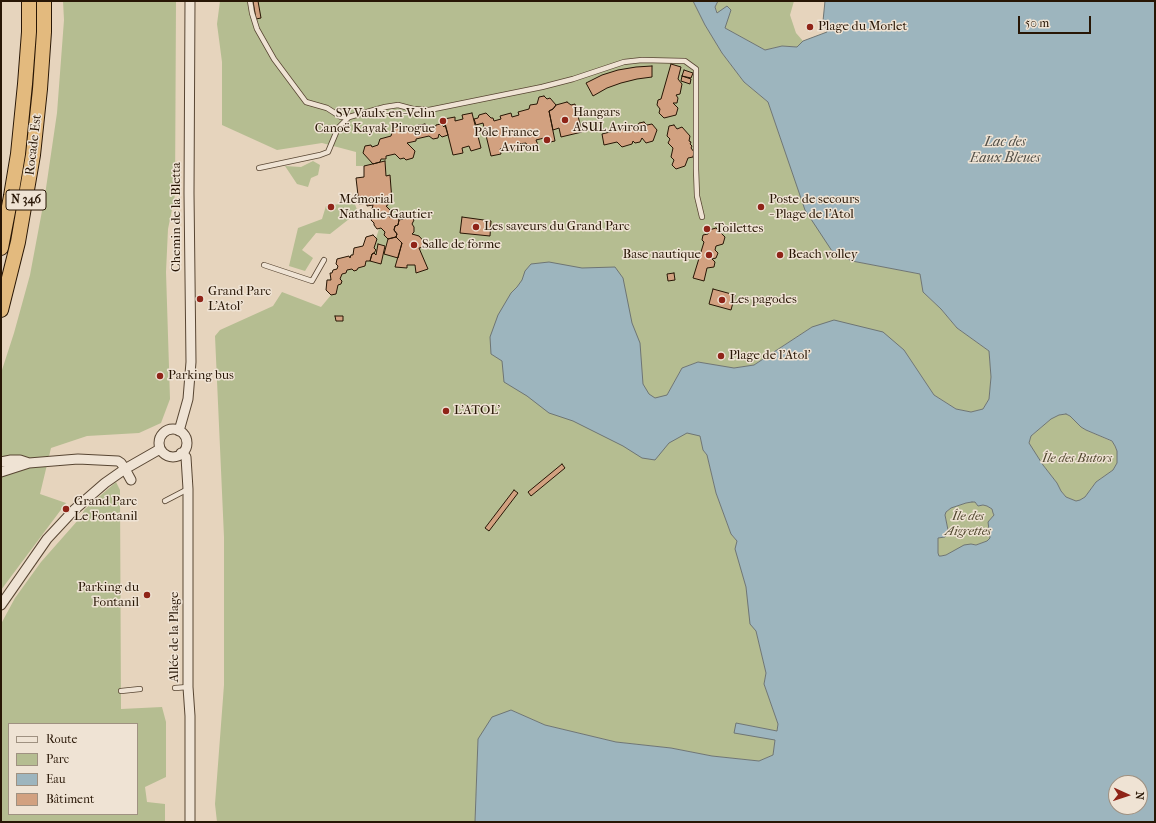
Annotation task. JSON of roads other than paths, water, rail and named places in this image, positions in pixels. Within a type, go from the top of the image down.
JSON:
[{"type":"highway","name":"Rocade Est","points":[[1,248],[12,196],[20,133],[29,32],[29,1]]},
{"type":"highway","name":"Rocade Est","points":[[1,310],[18,242],[33,155],[40,89],[44,32],[44,1]]},
{"type":"street","name":"Chemin de la Bletta","points":[[179,431],[188,399],[191,362],[189,193],[190,1]]},
{"type":"street","points":[[170,429],[179,431],[182,433],[186,441],[186,446],[182,453],[178,456],[170,456],[160,449],[159,441],[163,433],[170,429]]},
{"type":"street","points":[[1,605],[47,539],[74,510],[105,483],[125,469],[160,449]]},
{"type":"street","name":"Allée de la Plage","points":[[182,453],[186,457],[188,489],[190,822]]},
{"type":"street","points":[[1,472],[29,463],[78,459],[118,461],[121,463],[131,480]]},
{"type":"street","points":[[1,462],[20,460],[29,463]]},
{"type":"lane","points":[[250,1],[257,29],[274,59],[306,102],[326,108],[341,117],[349,118],[398,105],[414,109],[429,110],[542,87],[581,77],[624,62],[642,60],[685,61],[696,69],[697,196],[702,216]]},
{"type":"lane","points":[[259,168],[328,152],[338,128],[349,118]]},
{"type":"lane","points":[[264,265],[312,281],[324,260]]},
{"type":"lane","points":[[165,501],[188,489]]},
{"type":"lane","points":[[175,688],[188,687]]},
{"type":"lane","points":[[121,691],[140,689]]},
{"type":"water","name":"Lac des Eaux Bleues","points":[[693,1],[718,1],[715,7],[717,13],[727,6],[731,10],[725,28],[765,50],[782,46],[797,47],[803,41],[827,32],[823,21],[825,1],[1155,1],[1155,822],[475,822],[478,739],[492,717],[511,710],[545,725],[616,742],[671,748],[712,756],[759,761],[773,755],[775,740],[734,733],[736,723],[777,731],[778,724],[764,684],[766,673],[756,631],[750,624],[746,587],[735,549],[737,541],[731,534],[716,493],[707,455],[703,450],[700,436],[687,433],[669,443],[655,460],[642,458],[623,446],[573,421],[549,413],[527,396],[504,382],[502,361],[491,354],[490,337],[498,315],[511,293],[522,280],[525,271],[531,264],[549,262],[582,268],[615,267],[623,278],[632,323],[640,343],[643,384],[649,394],[655,398],[667,395],[682,368],[698,362],[734,368],[754,365],[812,327],[834,320],[883,332],[904,350],[934,395],[956,409],[971,412],[983,409],[989,399],[991,377],[989,351],[957,328],[941,309],[923,292],[920,274],[852,261],[832,251],[805,210],[768,102],[744,82],[722,53],[705,25]],"holes":[[[1066,414],[1086,430],[1112,441],[1117,451],[1117,463],[1113,470],[1096,482],[1085,497],[1076,501],[1066,497],[1061,491],[1029,443],[1031,436],[1051,419],[1059,415]],[[975,502],[978,506],[983,505],[992,509],[994,515],[988,522],[990,538],[987,541],[976,545],[964,545],[946,555],[939,556],[938,538],[945,537],[948,534],[945,515],[946,512],[951,508]]]},
{"type":"place","name":"Plage du Morlet","points":[[810,27]]},
{"type":"place","name":"Hangars ASUL Aviron","points":[[565,120]]},
{"type":"place","name":"SV Vaulx-en-Velin Canoë Kayak Pirogue","points":[[443,121]]},
{"type":"place","name":"Pôle France Aviron","points":[[547,140]]},
{"type":"place","name":"Mémorial Nathalie-Gautier","points":[[331,207]]},
{"type":"place","name":"Poste de secours - Plage de l'Atol","points":[[761,207]]},
{"type":"place","name":"Les saveurs du Grand Parc","points":[[476,227]]},
{"type":"place","name":"Toilettes","points":[[707,229]]},
{"type":"place","name":"Salle de forme","points":[[414,245]]},
{"type":"place","name":"Base nautique","points":[[709,255]]},
{"type":"place","name":"Beach volley","points":[[780,255]]},
{"type":"place","name":"Grand Parc L'Atol'","points":[[200,299]]},
{"type":"place","name":"Les pagodes","points":[[722,300]]},
{"type":"place","name":"Plage de l'Atol'","points":[[721,356]]},
{"type":"place","name":"Parking bus","points":[[160,376]]},
{"type":"place","name":"L'ATOL'","points":[[446,411]]},
{"type":"place","name":"Grand Parc Le Fontanil","points":[[66,509]]},
{"type":"place","name":"Parking du Fontanil","points":[[147,595]]},
{"type":"park label","name":"Île des Butors","points":[[1077,459]]},
{"type":"park label","name":"Île des Aigrettes","points":[[968,524]]}]
